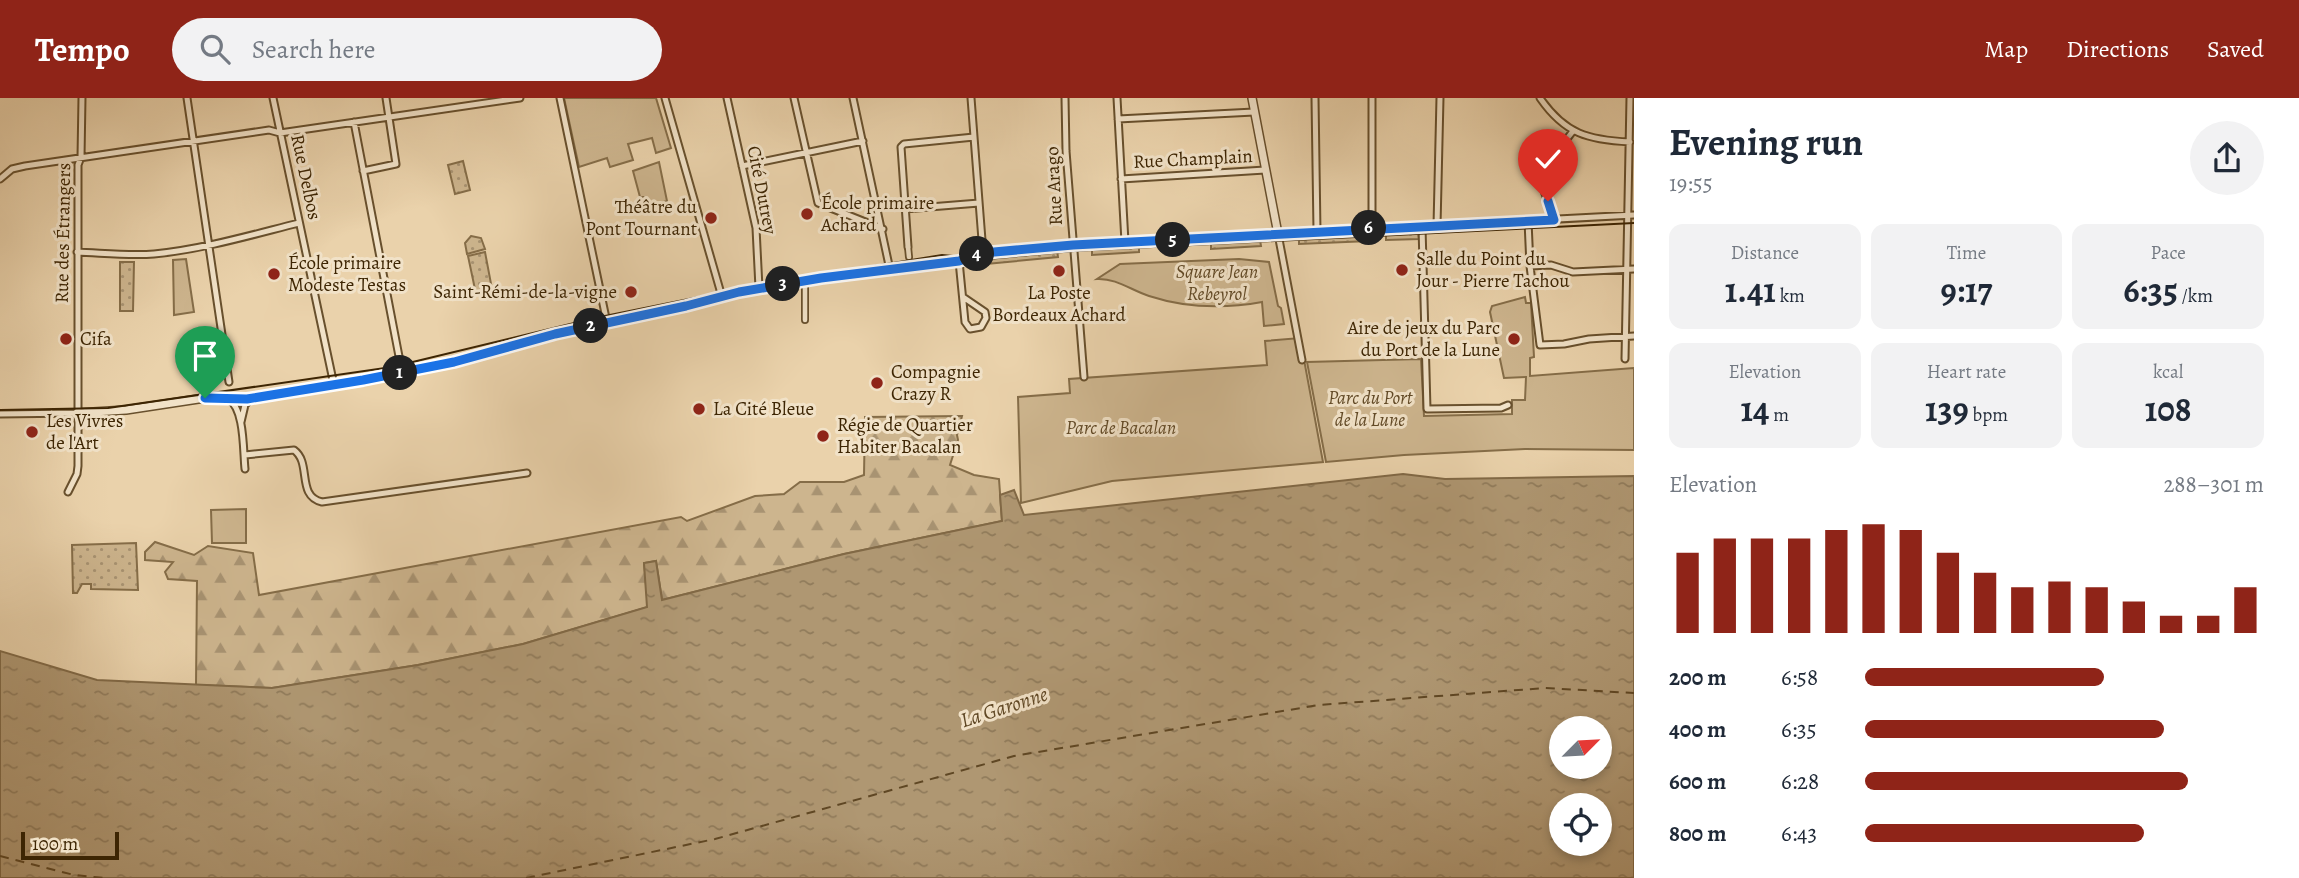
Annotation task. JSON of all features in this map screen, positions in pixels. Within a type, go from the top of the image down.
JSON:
[{"type":"street","name":"Rue des Étrangers","points":[[68,492],[77,474],[78,165],[82,98]]},
{"type":"street","points":[[187,98],[229,382]]},
{"type":"street","name":"Rue Delbos","points":[[273,98],[334,385]]},
{"type":"street","points":[[363,171],[396,164],[386,98]]},
{"type":"street","points":[[0,179],[18,167],[269,130],[280,133],[520,98]]},
{"type":"street","points":[[560,98],[607,323]]},
{"type":"street","points":[[665,98],[722,297]]},
{"type":"street","name":"Cité Dutrey","points":[[727,98],[755,228],[759,288]]},
{"type":"street","points":[[794,98],[818,203],[883,229]]},
{"type":"street","points":[[853,98],[890,270]]},
{"type":"street","points":[[971,98],[983,253]]},
{"type":"street","name":"Rue Arago","points":[[1065,98],[1066,151],[1084,377]]},
{"type":"street","points":[[1117,98],[1125,242]]},
{"type":"street","points":[[1252,98],[1302,360]]},
{"type":"street","points":[[1315,98],[1317,231]]},
{"type":"street","points":[[1372,98],[1372,228]]},
{"type":"street","points":[[1437,226],[1440,98]]},
{"type":"street","points":[[1540,98],[1560,122],[1573,131],[1597,140],[1630,142]]},
{"type":"street","points":[[1625,359],[1631,269],[1630,98]]},
{"type":"street","points":[[1118,119],[1254,112]]},
{"type":"street","points":[[354,122],[402,372]]},
{"type":"street","points":[[1554,220],[1541,182],[1545,167],[1573,131]]},
{"type":"street","points":[[909,257],[901,147],[904,144],[974,137]]},
{"type":"street","points":[[742,166],[863,141]]},
{"type":"street","name":"Rue Champlain","points":[[1122,179],[1265,170]]},
{"type":"street","points":[[905,209],[979,203]]},
{"type":"street","points":[[0,414],[126,410],[205,398],[254,397],[334,385],[454,362],[759,288],[959,261],[983,253],[1317,231],[1631,216]]},
{"type":"street","points":[[1528,221],[1530,266],[1540,345],[1634,336]]},
{"type":"street","points":[[77,252],[153,254],[209,246],[299,223]]},
{"type":"street","points":[[1422,226],[1427,409],[1501,408],[1508,405]]},
{"type":"street","points":[[959,261],[962,296],[967,326],[976,329],[981,327],[986,318],[985,312],[962,296]]},
{"type":"street","points":[[1530,266],[1551,265],[1573,272],[1631,269]]},
{"type":"street","points":[[805,281],[805,320]]},
{"type":"street","points":[[241,425],[245,405],[254,397]]},
{"type":"street","points":[[228,399],[236,405],[241,425],[245,469]]},
{"type":"street","points":[[245,455],[287,449],[297,452],[302,459],[307,492],[322,502],[527,473]]},
{"type":"green space","points":[[564,98],[656,98],[671,148],[656,153],[652,138],[628,144],[633,160],[610,167],[607,158],[579,167]]},
{"type":"green space","points":[[463,161],[470,190],[455,194],[448,165]]},
{"type":"green space","points":[[659,162],[667,201],[647,207],[644,197],[640,197],[633,171]]},
{"type":"green space","points":[[1418,232],[1419,239],[1386,240],[1386,234]]},
{"type":"green space","points":[[1368,235],[1369,241],[1299,244],[1299,238]]},
{"type":"green space","points":[[471,236],[481,238],[485,249],[467,254],[465,243]]},
{"type":"green space","points":[[1260,240],[1261,246],[1211,249],[1211,242]]},
{"type":"green space","points":[[1139,246],[1139,252],[1092,255],[1092,248]]},
{"type":"green space","points":[[1057,250],[1058,257],[986,264],[969,262],[977,257]]},
{"type":"green space","points":[[485,252],[492,289],[476,294],[468,256]]},
{"type":"green space","points":[[186,259],[194,312],[174,315],[173,260]]},
{"type":"green space","name":"Square Jean Rebeyrol","points":[[1239,259],[1269,262],[1284,324],[1264,326],[1262,302],[1234,306],[1191,305],[1163,300],[1117,282],[1097,279],[1120,264]]},
{"type":"green space","points":[[120,262],[134,262],[133,311],[120,311]]},
{"type":"green space","name":"Parc du Port de la Lune","points":[[1525,297],[1526,303],[1531,303],[1534,357],[1530,358],[1530,376],[1634,368],[1634,450],[1525,449],[1326,462],[1307,362],[1421,359],[1424,416],[1512,414],[1512,400],[1525,400],[1526,377],[1504,378],[1490,312],[1492,306]]},
{"type":"green space","name":"Parc de Bacalan","points":[[1300,338],[1323,462],[1112,481],[1021,503],[1018,397],[1070,393],[1069,379],[1267,365],[1265,341]]},
{"type":"green space","points":[[962,416],[950,465],[974,475],[999,479],[1002,521],[844,554],[662,600],[656,561],[644,563],[648,607],[523,644],[418,665],[272,688],[196,685],[197,581],[168,579],[165,572],[173,562],[145,560],[145,552],[155,542],[194,555],[208,546],[253,553],[259,595],[681,517],[687,521],[755,496],[784,494],[800,482],[844,482],[864,475],[865,417]]},
{"type":"green space","points":[[246,509],[246,543],[212,543],[211,510]]},
{"type":"green space","points":[[136,543],[138,590],[91,589],[91,584],[82,584],[77,593],[73,593],[72,545]]},
{"type":"water","name":"La Garonne","points":[[1403,474],[1445,479],[1634,476],[1634,878],[0,878],[0,651],[97,680],[272,688],[418,665],[523,644],[647,607],[644,563],[656,561],[662,600],[844,554],[1002,521],[1000,495],[1014,490],[1024,515]]},
{"type":"ferry route","points":[[526,878],[715,839],[1014,756],[1319,705],[1545,688],[1634,693]]},
{"type":"ferry route","points":[[0,856],[74,875],[104,878]]},
{"type":"tram line","points":[[0,410],[108,408],[392,367],[595,318],[758,285],[942,255],[987,259],[1074,251],[1634,223]]},
{"type":"place","name":"École primaire Achard","points":[[807,214]]},
{"type":"place","name":"Théâtre du Pont Tournant","points":[[711,218]]},
{"type":"place","name":"Salle du Point du Jour - Pierre Tachou","points":[[1402,270]]},
{"type":"place","name":"La Poste Bordeaux Achard","points":[[1059,271]]},
{"type":"place","name":"École primaire Modeste Testas","points":[[274,274]]},
{"type":"place","name":"Saint-Rémi-de-la-vigne","points":[[631,292]]},
{"type":"place","name":"Cifa","points":[[66,339]]},
{"type":"place","name":"Aire de jeux du Parc du Port de la Lune","points":[[1514,339]]},
{"type":"place","name":"Compagnie Crazy R","points":[[877,383]]},
{"type":"place","name":"La Cité Bleue","points":[[699,409]]},
{"type":"place","name":"Les Vivres de l'Art","points":[[32,432]]},
{"type":"place","name":"Régie de Quartier Habiter Bacalan","points":[[823,436]]},
{"type":"route","points":[[205,398],[247,399],[363,380],[454,362],[555,334],[739,292],[821,278],[959,261],[983,253],[1073,245],[1554,220],[1548,201]]}]
